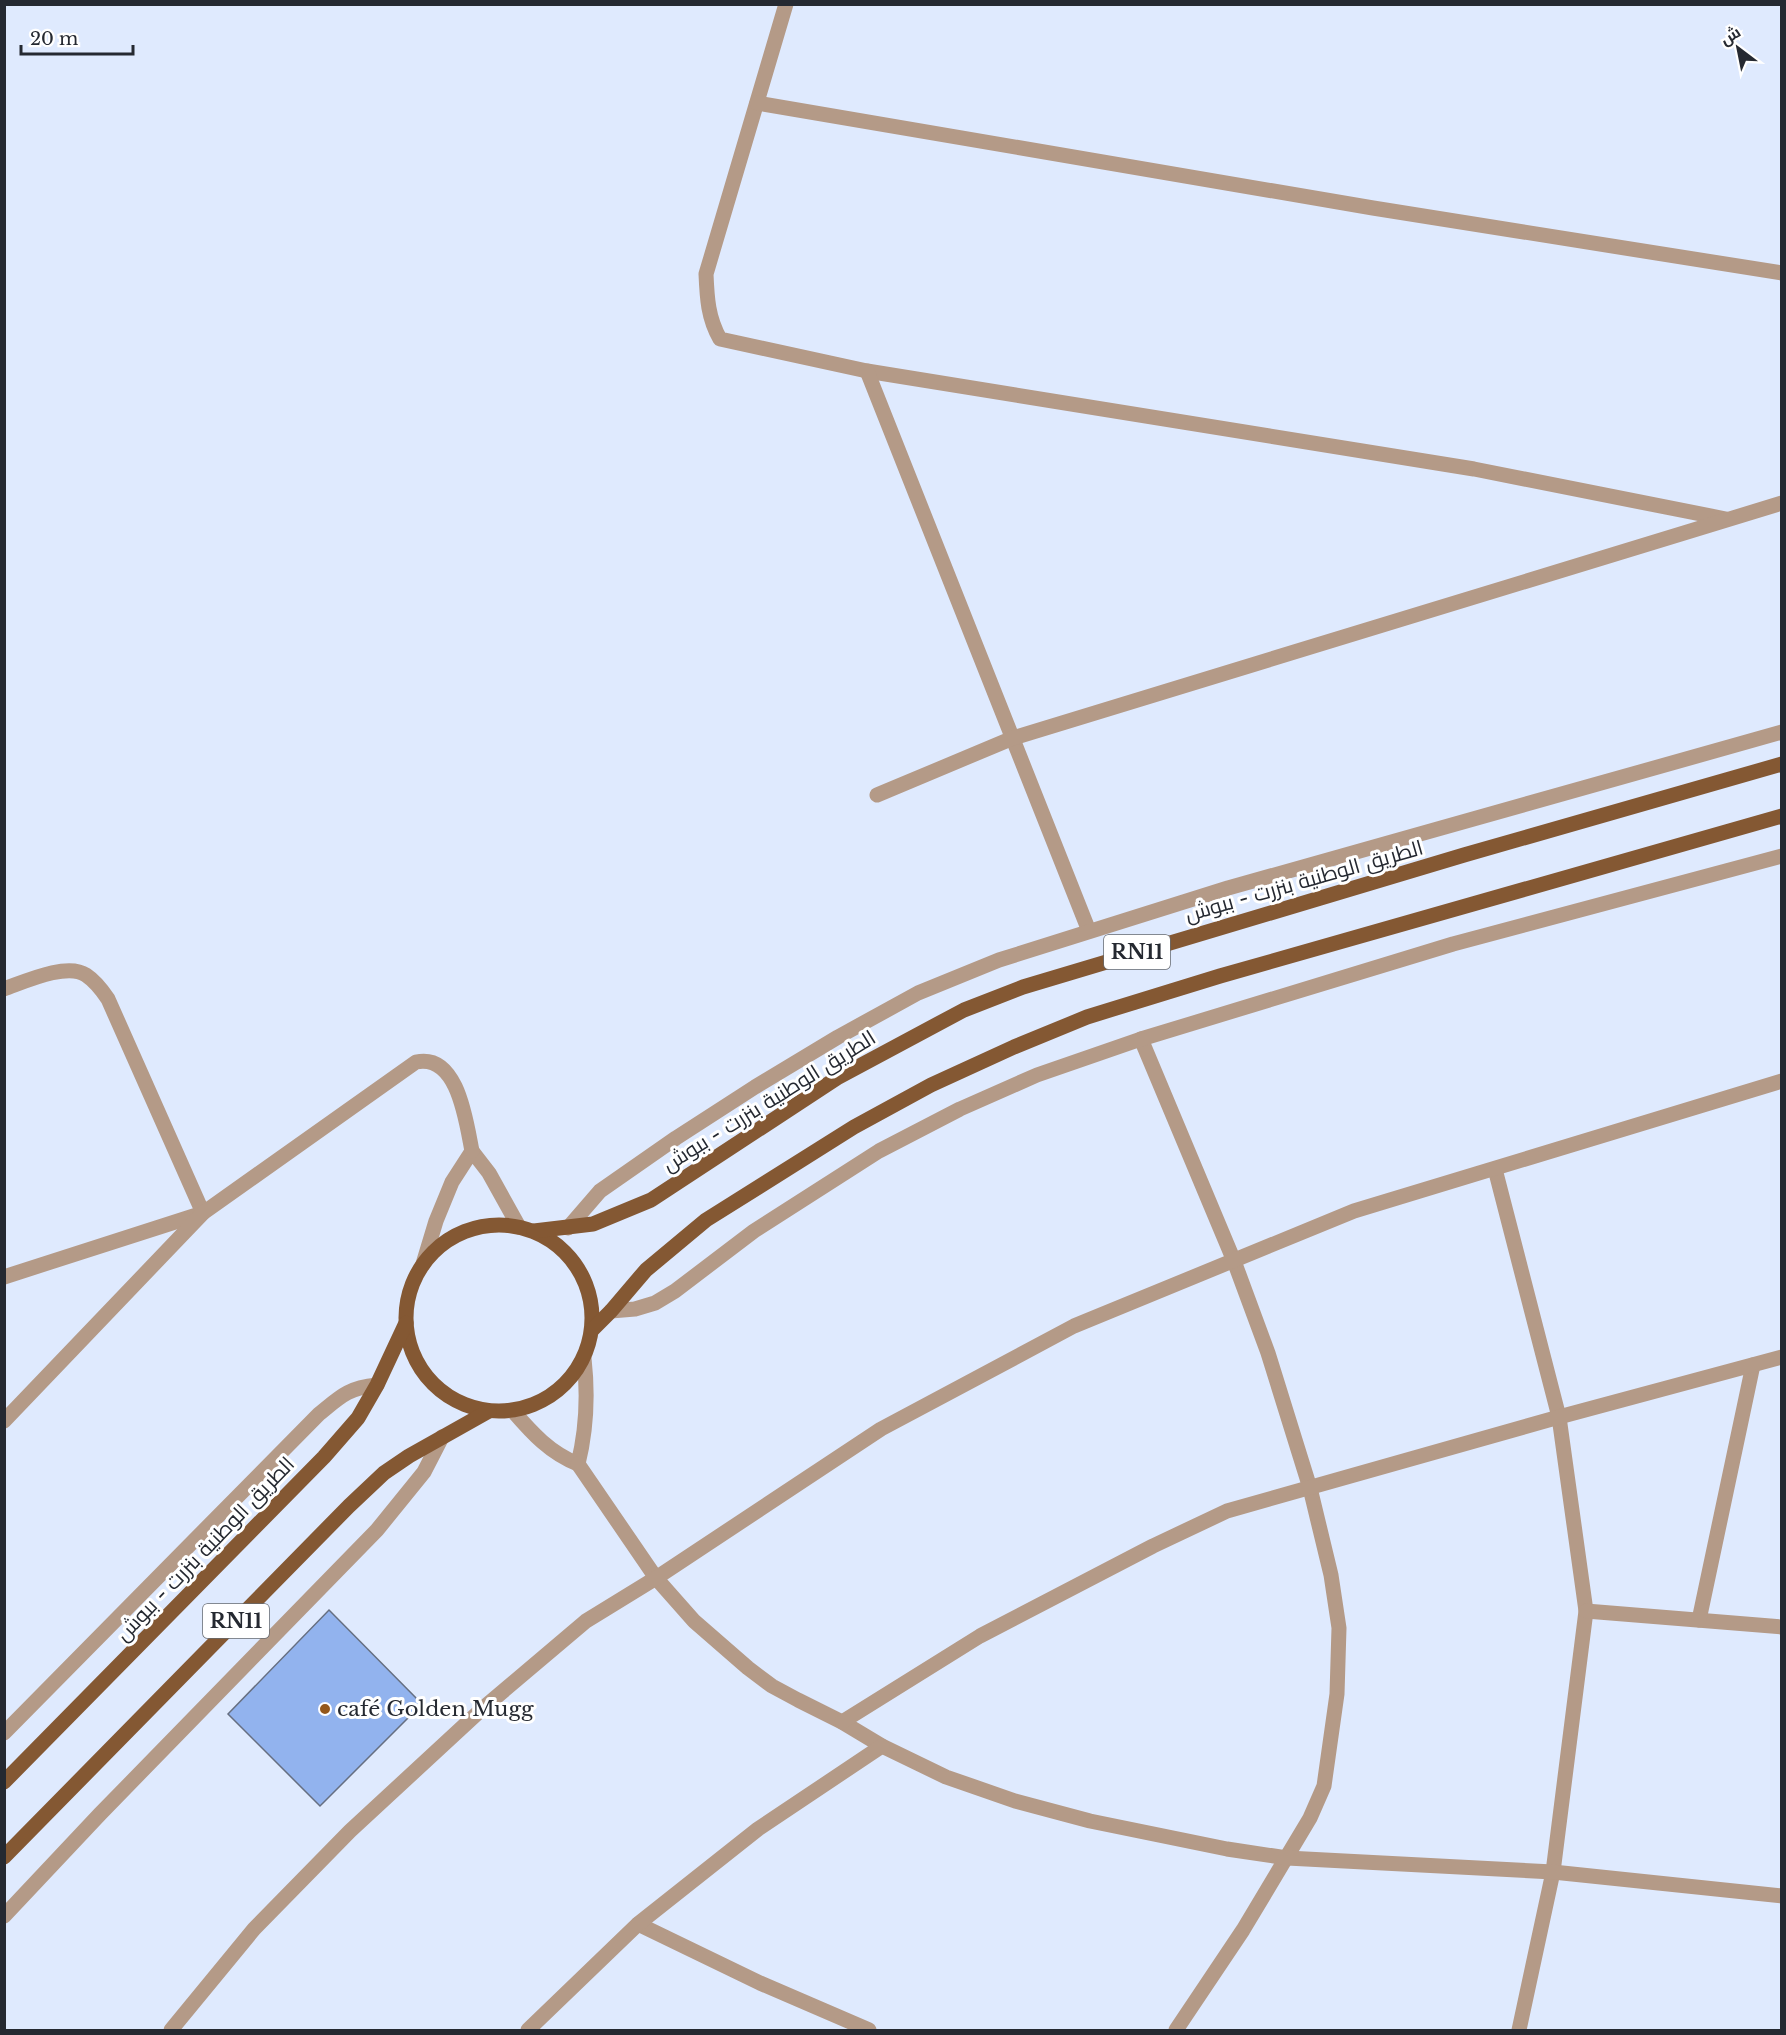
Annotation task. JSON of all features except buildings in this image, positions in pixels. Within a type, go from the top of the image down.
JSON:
[{"type":"main road","name":"الطريق الوطنية بنزرت - ببوش","points":[[527,1229],[568,1228],[593,1224],[651,1200],[837,1078],[964,1010],[1023,987],[1464,855],[1782,765]]},
{"type":"main road","name":"RN11","points":[[593,1329],[646,1270],[706,1220],[873,1116],[931,1085],[1014,1047],[1087,1017],[1220,976],[1782,816]]},
{"type":"main road","name":"RN11","points":[[492,1225],[527,1229],[560,1247],[580,1270],[591,1298],[593,1329],[584,1358],[567,1383],[542,1402],[513,1411],[489,1412],[464,1405],[441,1392],[423,1372],[411,1349],[406,1323],[410,1292],[423,1264],[442,1245],[465,1231],[492,1225]]},
{"type":"main road","name":"الطريق الوطنية بنزرت - ببوش","points":[[4,1782],[324,1457],[358,1418],[406,1323]]},
{"type":"main road","name":"RN11","points":[[4,1857],[384,1473],[409,1456],[489,1412]]},
{"type":"street","points":[[786,4],[706,274],[707,305],[712,325],[720,339],[867,371],[1474,470],[1726,519]]},
{"type":"street","points":[[757,103],[1385,209],[1782,273]]},
{"type":"street","points":[[867,371],[1089,931]]},
{"type":"street","points":[[877,795],[1013,738],[1782,503]]},
{"type":"street","points":[[568,1228],[600,1191],[754,1087],[918,993],[999,960],[1228,888],[1782,732]]},
{"type":"street","points":[[611,1311],[635,1310],[655,1303],[675,1291],[764,1225],[879,1151],[950,1114],[1037,1075],[1141,1039],[1453,944],[1782,856]]},
{"type":"street","points":[[4,989],[60,971],[72,970],[84,973],[98,985],[108,999],[203,1214]]},
{"type":"street","points":[[1141,1039],[1234,1261],[1268,1353],[1310,1488],[1331,1575],[1339,1628],[1337,1694],[1324,1786],[1310,1818],[1287,1858],[1243,1930],[1176,2031]]},
{"type":"street","points":[[4,1421],[203,1214],[416,1062],[424,1060],[433,1062],[444,1069],[456,1087],[464,1111],[472,1151],[527,1229]]},
{"type":"street","points":[[171,2031],[254,1929],[350,1831],[482,1709],[586,1621],[656,1578],[881,1429],[1074,1326],[1354,1210],[1782,1081]]},
{"type":"street","points":[[423,1264],[436,1221],[452,1182],[472,1151]]},
{"type":"street","points":[[1495,1169],[1558,1417],[1587,1611],[1553,1872],[1520,2031]]},
{"type":"street","points":[[4,1277],[203,1214]]},
{"type":"street","points":[[842,1722],[980,1636],[1153,1546],[1227,1511],[1558,1417],[1782,1357]]},
{"type":"street","points":[[578,1464],[586,1423],[588,1393],[584,1358]]},
{"type":"street","points":[[1699,1620],[1753,1365]]},
{"type":"street","points":[[4,1733],[319,1413],[345,1393],[358,1387],[376,1385]]},
{"type":"street","points":[[513,1411],[542,1442],[556,1453],[578,1464],[656,1578],[694,1621],[748,1668],[772,1686],[842,1722],[882,1746],[946,1777],[1015,1801],[1101,1823],[1227,1849],[1287,1858],[1553,1872],[1782,1896]]},
{"type":"street","points":[[4,1916],[100,1814],[377,1530],[424,1472],[442,1437]]},
{"type":"street","points":[[1587,1611],[1782,1627]]},
{"type":"street","points":[[528,2031],[638,1924],[758,1829],[882,1746]]},
{"type":"street","points":[[638,1924],[864,2030]]},
{"type":"place","name":"café Golden Mugg","points":[[325,1709]]}]
